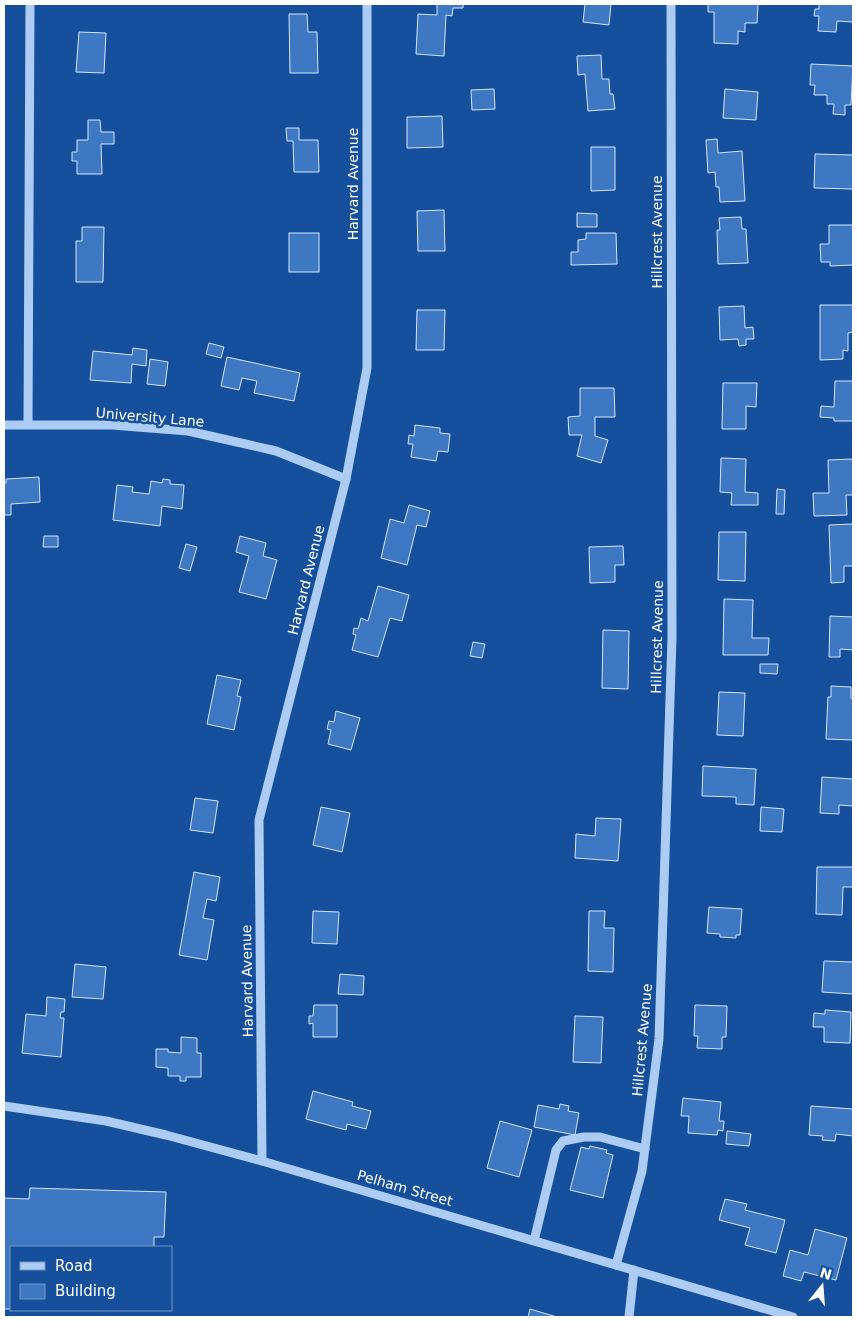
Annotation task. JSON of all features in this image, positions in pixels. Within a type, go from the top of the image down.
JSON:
[{"type":"street","points":[[28,424],[30,4]]},
{"type":"street","name":"Harvard Avenue","points":[[262,1161],[259,820],[346,480],[367,368],[367,4]]},
{"type":"street","name":"Hillcrest Avenue","points":[[616,1265],[642,1171],[659,1039],[672,638],[671,4]]},
{"type":"street","name":"University Lane","points":[[4,425],[112,425],[188,432],[276,452],[346,480]]},
{"type":"street","name":"Pelham Street","points":[[4,1106],[106,1121],[166,1135],[262,1161],[793,1317]]},
{"type":"street","points":[[534,1241],[556,1150],[564,1141],[584,1137],[600,1137],[645,1149]]},
{"type":"street","points":[[630,1317],[634,1270]]},
{"type":"building","points":[[437,4],[463,4],[463,8],[453,8],[452,16],[446,15],[444,56],[416,54],[418,14],[437,15]]},
{"type":"building","points":[[585,4],[611,4],[609,25],[583,22]]},
{"type":"building","points":[[708,4],[758,4],[757,23],[745,23],[745,32],[738,31],[738,44],[714,43],[714,12],[708,12]]},
{"type":"building","points":[[819,4],[853,4],[853,22],[837,21],[836,32],[818,31],[819,16],[814,16],[815,9],[819,9]]},
{"type":"building","points":[[289,14],[307,14],[308,32],[317,32],[318,73],[290,73]]},
{"type":"building","points":[[79,32],[106,33],[104,73],[76,72]]},
{"type":"building","points":[[601,55],[602,79],[609,79],[610,94],[613,94],[615,109],[588,111],[585,74],[578,75],[577,56]]},
{"type":"building","points":[[811,64],[853,66],[851,105],[845,105],[845,115],[833,114],[834,104],[827,104],[827,95],[814,95],[815,85],[810,85]]},
{"type":"building","points":[[494,89],[495,109],[472,110],[471,90]]},
{"type":"building","points":[[725,89],[758,92],[756,120],[723,118]]},
{"type":"building","points":[[442,116],[443,147],[407,148],[407,117]]},
{"type":"building","points":[[88,120],[100,120],[101,132],[114,132],[114,144],[101,144],[102,174],[77,174],[77,161],[72,161],[72,152],[77,152],[77,140],[88,140]]},
{"type":"building","points":[[286,128],[299,128],[299,140],[318,140],[319,172],[294,172],[293,141],[287,141]]},
{"type":"building","points":[[717,139],[718,153],[742,151],[745,201],[720,202],[715,172],[708,173],[706,140]]},
{"type":"building","points":[[591,147],[615,147],[615,190],[591,191]]},
{"type":"building","points":[[815,154],[853,155],[853,189],[814,188]]},
{"type":"building","points":[[444,210],[445,251],[418,251],[417,211]]},
{"type":"building","points":[[577,213],[597,214],[597,227],[577,227]]},
{"type":"building","points":[[741,217],[742,229],[746,229],[748,263],[718,264],[717,230],[720,230],[719,218]]},
{"type":"building","points":[[829,225],[853,225],[853,265],[830,266],[830,262],[821,262],[820,244],[829,244]]},
{"type":"building","points":[[82,227],[104,227],[103,282],[76,282],[76,241],[82,241]]},
{"type":"building","points":[[289,233],[319,233],[319,272],[289,272]]},
{"type":"building","points":[[586,233],[616,233],[617,264],[571,265],[571,252],[578,252],[578,240],[586,239]]},
{"type":"building","points":[[820,305],[853,305],[853,332],[848,333],[848,351],[843,350],[843,359],[820,360]]},
{"type":"building","points":[[744,306],[745,328],[753,327],[754,339],[746,339],[746,345],[739,346],[738,339],[720,340],[719,307]]},
{"type":"building","points":[[417,310],[445,310],[444,350],[416,350]]},
{"type":"building","points":[[209,343],[224,347],[221,358],[206,354]]},
{"type":"building","points":[[133,348],[147,350],[146,366],[132,364],[131,383],[90,380],[93,351],[132,355]]},
{"type":"building","points":[[227,357],[300,373],[294,401],[254,393],[257,381],[242,378],[239,390],[221,386]]},
{"type":"building","points":[[150,359],[168,362],[165,386],[147,384]]},
{"type":"building","points":[[835,381],[853,381],[853,421],[834,421],[834,418],[820,417],[821,406],[834,407]]},
{"type":"building","points":[[723,383],[757,383],[756,407],[746,406],[746,429],[722,429]]},
{"type":"building","points":[[580,388],[614,388],[615,417],[595,417],[595,436],[608,440],[601,463],[577,456],[582,435],[569,435],[568,417],[580,416]]},
{"type":"building","points":[[415,425],[440,428],[440,433],[450,434],[448,452],[438,451],[436,461],[411,457],[413,444],[408,444],[409,435],[414,436]]},
{"type":"building","points":[[721,458],[746,459],[745,492],[758,493],[758,505],[731,505],[732,493],[720,492]]},
{"type":"building","points":[[853,459],[853,495],[846,495],[847,515],[814,516],[813,493],[829,493],[828,460]]},
{"type":"building","points":[[39,477],[40,502],[11,504],[11,515],[4,515],[4,483],[6,483],[6,479]]},
{"type":"building","points":[[163,479],[170,480],[170,484],[184,485],[182,509],[162,506],[160,526],[113,520],[117,485],[133,487],[132,492],[149,494],[151,481],[162,483]]},
{"type":"building","points":[[777,489],[785,490],[784,514],[776,514]]},
{"type":"building","points":[[409,505],[430,511],[426,527],[417,525],[407,565],[381,558],[390,519],[404,523]]},
{"type":"building","points":[[853,524],[853,566],[844,566],[844,582],[831,583],[829,525]]},
{"type":"building","points":[[719,532],[746,532],[745,581],[718,580]]},
{"type":"building","points":[[44,536],[58,536],[58,547],[43,547]]},
{"type":"building","points":[[240,536],[266,543],[263,556],[277,560],[266,599],[239,592],[249,556],[236,552]]},
{"type":"building","points":[[186,544],[197,547],[190,571],[179,568]]},
{"type":"building","points":[[623,546],[624,565],[615,565],[615,582],[590,583],[589,547]]},
{"type":"building","points":[[378,586],[409,595],[402,621],[390,618],[378,657],[352,650],[356,635],[353,634],[354,628],[358,629],[361,618],[368,621]]},
{"type":"building","points":[[724,599],[753,600],[752,638],[769,638],[768,655],[723,655]]},
{"type":"building","points":[[830,616],[853,617],[853,650],[840,649],[840,657],[829,657]]},
{"type":"building","points":[[603,630],[629,631],[628,689],[602,688]]},
{"type":"building","points":[[473,642],[485,644],[482,658],[470,656]]},
{"type":"building","points":[[760,664],[778,664],[777,674],[760,673]]},
{"type":"building","points":[[217,675],[241,680],[237,696],[241,697],[234,730],[207,724]]},
{"type":"building","points":[[831,686],[851,687],[851,698],[853,698],[853,740],[826,739],[828,697],[831,697]]},
{"type":"building","points":[[719,692],[745,693],[743,736],[717,735]]},
{"type":"building","points":[[336,711],[360,718],[351,750],[328,744],[331,730],[327,729],[329,721],[334,722]]},
{"type":"building","points":[[703,766],[756,769],[754,805],[736,804],[736,797],[702,796]]},
{"type":"building","points":[[822,777],[853,779],[853,806],[839,805],[839,814],[820,813]]},
{"type":"building","points":[[195,798],[218,801],[213,833],[190,830]]},
{"type":"building","points":[[321,807],[350,813],[342,852],[313,845]]},
{"type":"building","points":[[761,807],[784,809],[782,832],[760,831]]},
{"type":"building","points":[[596,818],[621,819],[618,861],[575,858],[576,834],[595,836]]},
{"type":"building","points":[[817,867],[853,867],[853,887],[843,887],[842,915],[816,914]]},
{"type":"building","points":[[194,872],[220,877],[216,901],[207,899],[203,918],[214,920],[207,960],[179,955]]},
{"type":"building","points":[[709,907],[742,909],[740,935],[736,935],[736,938],[720,937],[720,934],[707,933]]},
{"type":"building","points":[[313,911],[339,912],[337,944],[312,943]]},
{"type":"building","points":[[589,911],[605,911],[604,928],[614,928],[613,972],[588,971]]},
{"type":"building","points":[[824,961],[853,962],[853,994],[822,992]]},
{"type":"building","points":[[75,964],[106,967],[103,999],[72,997]]},
{"type":"building","points":[[340,974],[364,976],[363,995],[338,994]]},
{"type":"building","points":[[47,997],[65,999],[64,1012],[61,1012],[60,1018],[64,1018],[61,1057],[22,1053],[26,1014],[46,1016]]},
{"type":"building","points":[[314,1005],[337,1005],[337,1037],[313,1037],[313,1023],[309,1024],[309,1016],[313,1016]]},
{"type":"building","points":[[695,1005],[727,1006],[726,1037],[722,1037],[722,1049],[697,1048],[698,1036],[694,1036]]},
{"type":"building","points":[[825,1010],[851,1012],[850,1043],[824,1042],[824,1027],[813,1027],[814,1013],[825,1014]]},
{"type":"building","points":[[575,1016],[603,1017],[601,1063],[573,1062]]},
{"type":"building","points":[[181,1037],[197,1038],[197,1053],[201,1053],[201,1077],[186,1077],[186,1081],[180,1081],[180,1076],[168,1076],[168,1068],[156,1067],[156,1049],[168,1049],[168,1052],[181,1053]]},
{"type":"building","points":[[313,1091],[353,1102],[352,1106],[371,1111],[366,1129],[347,1124],[346,1130],[306,1119]]},
{"type":"building","points":[[683,1098],[721,1102],[719,1121],[724,1121],[723,1131],[718,1130],[717,1135],[688,1133],[689,1116],[681,1116]]},
{"type":"building","points":[[560,1104],[569,1106],[568,1111],[579,1113],[575,1135],[534,1127],[538,1105],[559,1109]]},
{"type":"building","points":[[811,1106],[853,1109],[853,1136],[836,1134],[835,1141],[822,1140],[823,1136],[809,1135]]},
{"type":"building","points":[[500,1121],[532,1130],[519,1177],[487,1168]]},
{"type":"building","points":[[727,1131],[751,1134],[749,1146],[726,1144]]},
{"type":"building","points":[[590,1146],[607,1150],[606,1153],[613,1155],[603,1198],[570,1190],[581,1147],[589,1149]]},
{"type":"building","points":[[30,1188],[166,1192],[164,1237],[154,1237],[154,1246],[10,1246],[10,1309],[4,1309],[4,1198],[29,1199]]},
{"type":"building","points":[[725,1199],[747,1204],[745,1210],[785,1220],[776,1253],[745,1245],[750,1228],[719,1220]]},
{"type":"building","points":[[815,1229],[847,1238],[836,1280],[804,1272],[801,1281],[783,1276],[790,1250],[808,1255]]},
{"type":"building","points":[[530,1309],[557,1317],[528,1317]]}]
